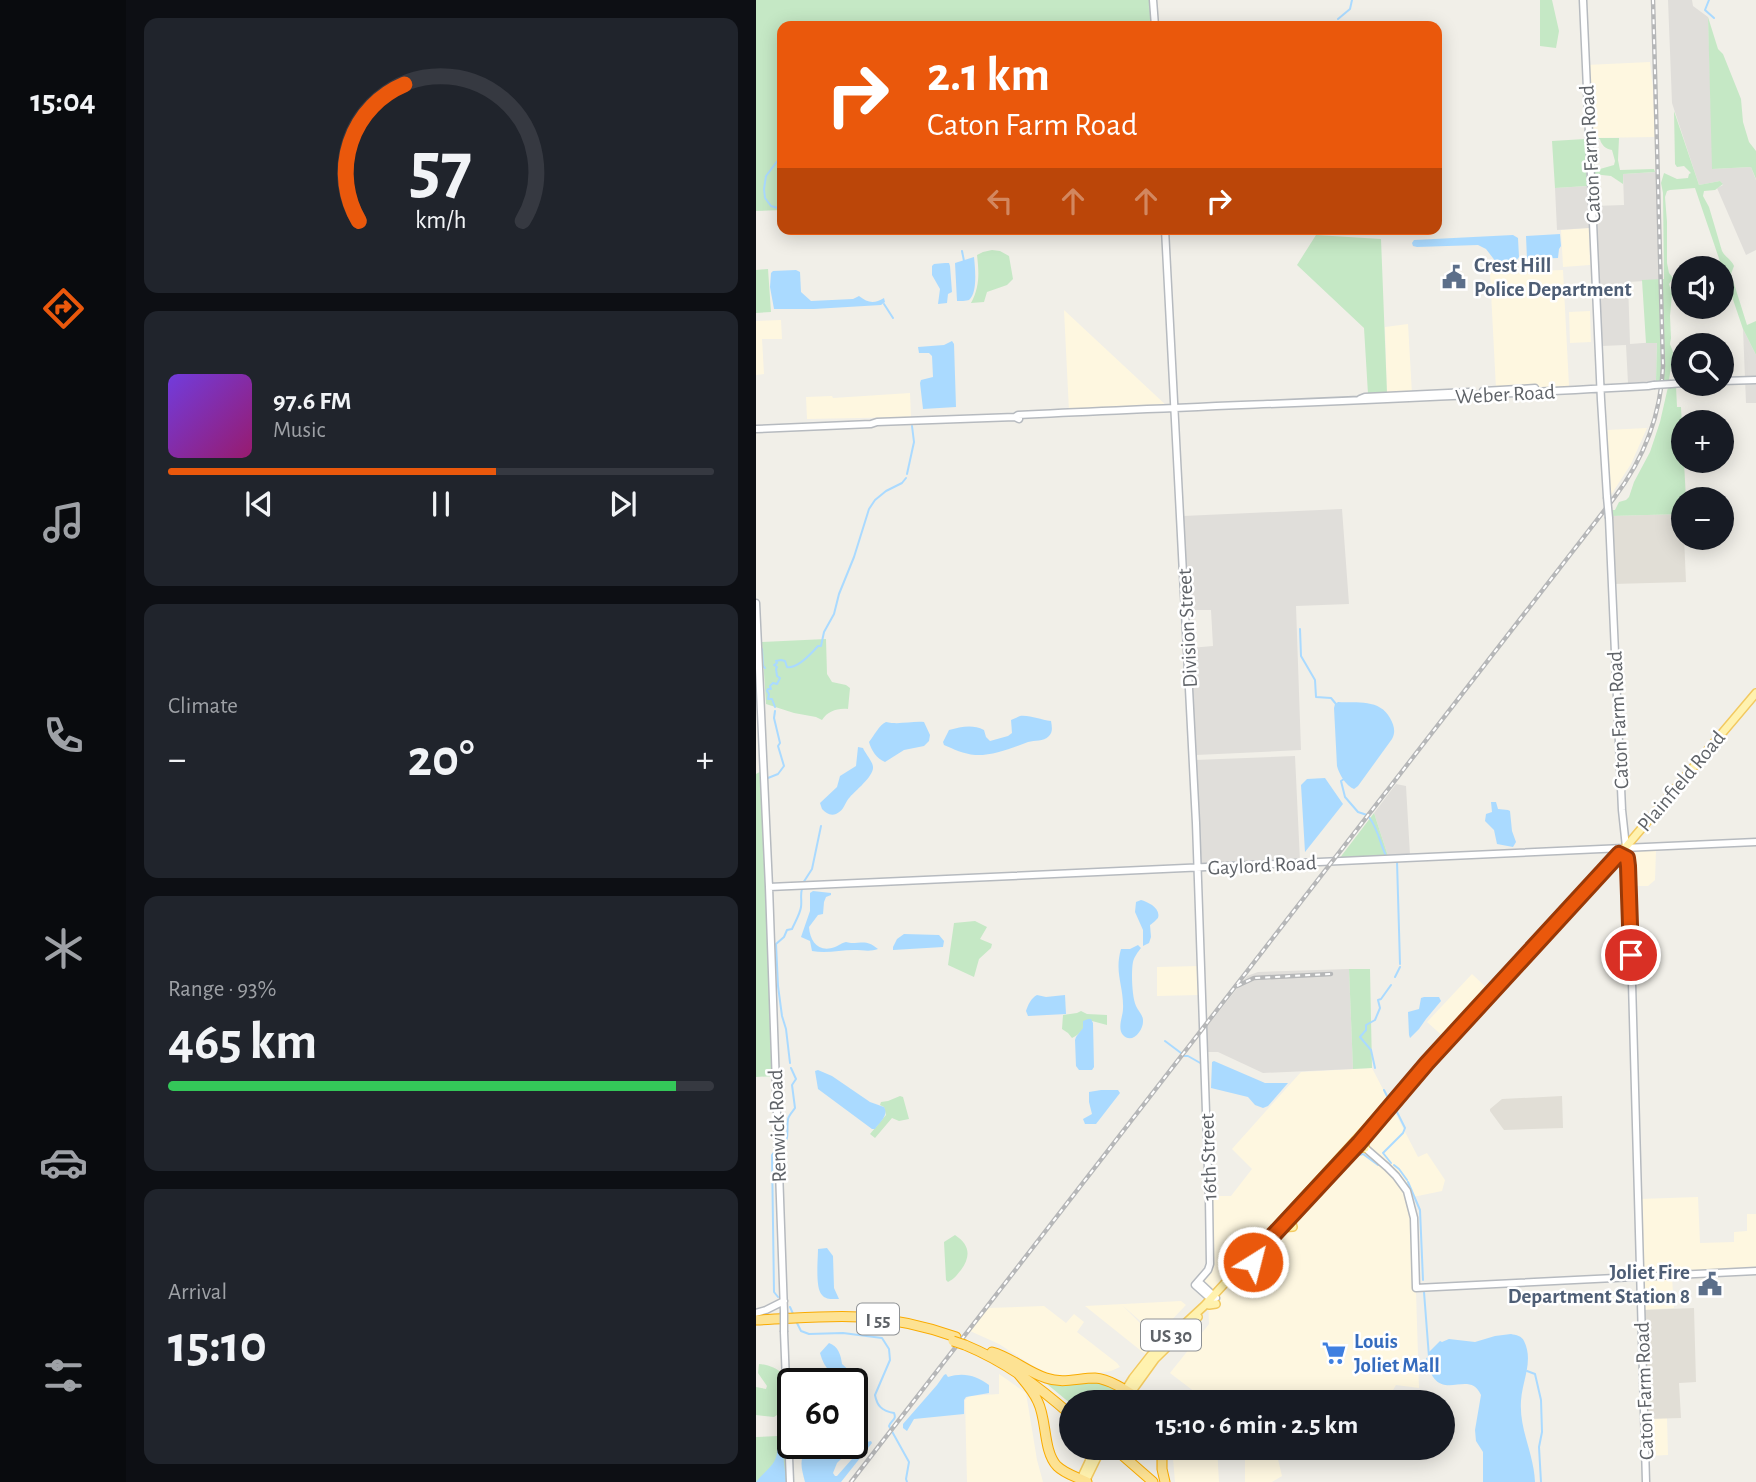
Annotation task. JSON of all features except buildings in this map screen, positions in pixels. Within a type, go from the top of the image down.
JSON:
[{"type":"highway","name":"I 55","points":[[756,1322],[858,1317],[926,1327],[992,1352],[1035,1379],[1059,1399]]},
{"type":"highway","name":"I 55","points":[[967,1343],[1015,1370],[1059,1405]]},
{"type":"highway","points":[[992,1352],[1050,1380],[1101,1379],[1121,1390]]},
{"type":"highway","points":[[1015,1370],[1039,1402],[1053,1460],[1064,1471],[1084,1481]]},
{"type":"highway","points":[[1121,1460],[1146,1482]]},
{"type":"highway","points":[[1124,1460],[1153,1482]]},
{"type":"highway","points":[[1162,1460],[1165,1482]]},
{"type":"main road","name":"Plainfield Road","points":[[1213,1300],[1360,1143],[1403,1087],[1622,851],[1756,693]]},
{"type":"main road","points":[[1622,851],[1627,858]]},
{"type":"main road","name":"Plainfield Road","points":[[1129,1390],[1151,1355],[1213,1300],[1280,1227],[1293,1227],[1292,1214],[1360,1143]]},
{"type":"main road","points":[[1084,1481],[1091,1460]]},
{"type":"main road","points":[[1084,1481],[1099,1460]]},
{"type":"street","points":[[1153,0],[1155,21]]},
{"type":"street","name":"Caton Farm Road","points":[[1583,0],[1600,387],[1630,842]]},
{"type":"street","name":"Division Street","points":[[1165,235],[1187,629],[1203,1028]]},
{"type":"street","points":[[1734,381],[1756,380]]},
{"type":"street","name":"Weber Road","points":[[756,427],[1015,417],[1019,419],[1671,384]]},
{"type":"street","name":"Renwick Road","points":[[756,603],[790,1482]]},
{"type":"street","points":[[1630,842],[1756,842]]},
{"type":"street","name":"Gaylord Road","points":[[769,887],[1622,851]]},
{"type":"street","name":"Caton Farm Road","points":[[1627,858],[1646,1482]]},
{"type":"street","name":"16th Street","points":[[1203,1028],[1210,1264],[1197,1283],[1213,1300]]},
{"type":"street","points":[[1360,1143],[1396,1176],[1407,1191],[1417,1231],[1417,1287],[1756,1271]]},
{"type":"street","points":[[756,1313],[784,1301]]},
{"type":"shaded area","points":[[1668,0],[1692,0],[1693,6],[1708,17],[1713,169],[1751,167],[1756,180],[1756,250],[1746,255],[1717,188],[1723,185],[1720,181],[1699,185],[1672,103]]},
{"type":"shaded area","points":[[1650,62],[1655,137],[1590,138],[1586,65]]},
{"type":"shaded area","points":[[1656,172],[1661,280],[1628,282],[1630,344],[1657,342],[1656,381],[1628,383],[1626,345],[1601,346],[1594,206],[1624,205],[1623,174]]},
{"type":"shaded area","points":[[1587,186],[1589,228],[1557,230],[1555,188]]},
{"type":"shaded area","points":[[1589,228],[1590,265],[1563,267],[1561,230]]},
{"type":"shaded area","points":[[1563,270],[1569,386],[1496,389],[1490,273]]},
{"type":"shaded area","points":[[1064,310],[1168,407],[1069,411]]},
{"type":"shaded area","points":[[1590,311],[1591,342],[1570,343],[1569,312]]},
{"type":"shaded area","points":[[781,320],[782,339],[762,339],[764,374],[756,375],[756,321]]},
{"type":"shaded area","points":[[1408,324],[1412,394],[1387,395],[1385,327]]},
{"type":"shaded area","points":[[1743,329],[1756,355],[1756,403],[1746,403]]},
{"type":"shaded area","points":[[910,393],[911,417],[807,419],[806,397]]},
{"type":"shaded area","points":[[1647,428],[1631,464],[1609,498],[1607,430]]},
{"type":"shaded area","points":[[1342,509],[1349,604],[1296,606],[1301,750],[1196,755],[1190,648],[1213,646],[1211,610],[1188,610],[1183,516]]},
{"type":"shaded area","points":[[1671,514],[1671,550],[1685,550],[1686,582],[1613,584],[1611,516]]},
{"type":"shaded area","points":[[1295,756],[1300,861],[1201,868],[1195,760]]},
{"type":"shaded area","points":[[1396,784],[1406,786],[1410,855],[1388,856],[1374,813]]},
{"type":"shaded area","points":[[1656,850],[1655,880],[1648,886],[1632,886],[1631,851]]},
{"type":"shaded area","points":[[1199,966],[1200,995],[1157,996],[1157,967]]},
{"type":"shaded area","points":[[1349,969],[1353,1069],[1263,1073],[1218,1052],[1206,1052],[1205,1029],[1247,976],[1258,972]]},
{"type":"shaded area","points":[[1472,974],[1490,991],[1446,1039],[1427,1022]]},
{"type":"shaded area","name":"Louis Joliet Mall","points":[[1372,1068],[1418,1157],[1427,1153],[1445,1180],[1442,1191],[1408,1198],[1414,1226],[1419,1388],[1396,1385],[1393,1390],[1192,1390],[1170,1373],[1209,1324],[1208,1297],[1198,1286],[1214,1266],[1212,1196],[1231,1196],[1252,1169],[1232,1149],[1301,1072]]},
{"type":"shaded area","points":[[1562,1096],[1563,1128],[1504,1130],[1490,1111],[1502,1099]]},
{"type":"shaded area","points":[[1698,1197],[1700,1243],[1734,1242],[1734,1232],[1747,1231],[1747,1214],[1756,1214],[1756,1268],[1642,1274],[1639,1199]]},
{"type":"shaded area","points":[[1672,1278],[1674,1308],[1643,1310],[1642,1279]]},
{"type":"shaded area","points":[[1181,1301],[1186,1305],[1155,1334],[1122,1305],[1157,1340],[1145,1354],[1085,1306]]},
{"type":"shaded area","points":[[1044,1306],[1066,1323],[1074,1314],[1084,1322],[1077,1332],[1120,1367],[1085,1375],[1053,1376],[999,1344],[970,1331],[988,1308]]},
{"type":"shaded area","points":[[1694,1308],[1696,1382],[1679,1383],[1681,1418],[1647,1419],[1643,1310]]},
{"type":"shaded area","points":[[999,1374],[1026,1393],[1043,1482],[967,1482],[965,1400],[969,1396],[999,1394]]},
{"type":"shaded area","points":[[1667,1418],[1668,1455],[1648,1456],[1647,1419]]},
{"type":"shaded area","points":[[1173,1460],[1218,1460],[1219,1482],[1175,1482]]},
{"type":"shaded area","points":[[1245,1460],[1278,1460],[1282,1476],[1272,1482],[1245,1482]]},
{"type":"green space","points":[[756,0],[1151,0],[1152,21],[777,21],[777,210],[756,211]]},
{"type":"green space","points":[[1540,0],[1552,0],[1559,31],[1556,48],[1540,46]]},
{"type":"green space","points":[[1708,17],[1718,49],[1723,54],[1741,99],[1743,122],[1749,142],[1756,151],[1756,179],[1751,167],[1712,169]]},
{"type":"green space","points":[[1674,111],[1699,185],[1720,181],[1723,184],[1715,190],[1704,191],[1703,196],[1726,256],[1718,256],[1695,188],[1667,191],[1665,197],[1667,263],[1671,276],[1671,366],[1669,380],[1656,381],[1657,343],[1646,343],[1642,280],[1664,279],[1661,183],[1664,173],[1677,179],[1688,178],[1691,173],[1684,166],[1677,167]]},
{"type":"green space","points":[[1590,138],[1619,138],[1620,170],[1654,169],[1655,172],[1623,174],[1623,184],[1611,176],[1593,174],[1593,171],[1614,165],[1615,161],[1612,150],[1604,146],[1600,139]]},
{"type":"green space","points":[[1585,139],[1587,186],[1555,188],[1552,141]]},
{"type":"green space","points":[[1316,235],[1381,239],[1387,393],[1368,394],[1364,328],[1297,265]]},
{"type":"green space","points":[[992,250],[1009,256],[1013,279],[1007,285],[987,292],[984,302],[971,303],[978,279],[977,255]]},
{"type":"green space","points":[[768,269],[771,312],[756,313],[756,270]]},
{"type":"green space","points":[[1734,284],[1747,325],[1756,321],[1756,355],[1734,303]]},
{"type":"green space","points":[[1668,387],[1671,387],[1671,396],[1676,396],[1677,407],[1681,407],[1681,410],[1671,410],[1671,473],[1685,473],[1685,487],[1671,487],[1671,514],[1611,516],[1611,510],[1615,510],[1619,502],[1629,497],[1650,452]]},
{"type":"green space","points":[[826,639],[827,674],[832,682],[850,688],[848,709],[833,711],[822,720],[766,704],[762,642]]},
{"type":"green space","points":[[765,769],[777,1076],[756,1077],[756,774]]},
{"type":"green space","points":[[1374,813],[1388,856],[1339,859]]},
{"type":"green space","points":[[975,921],[987,927],[980,939],[992,944],[979,959],[974,977],[948,965],[954,923]]},
{"type":"green space","points":[[1349,969],[1370,969],[1372,1068],[1353,1069]]},
{"type":"green space","points":[[1081,1011],[1107,1015],[1107,1025],[1092,1021],[1072,1038],[1062,1029],[1063,1015]]},
{"type":"green space","points":[[903,1097],[909,1119],[899,1121],[892,1118],[875,1138],[870,1134],[886,1115],[881,1102]]},
{"type":"green space","points":[[955,1235],[964,1243],[967,1255],[961,1270],[948,1282],[944,1242]]},
{"type":"green space","points":[[759,1364],[777,1370],[777,1415],[774,1417],[756,1415],[756,1387],[766,1389],[767,1386],[758,1373]]},
{"type":"green space","points":[[1041,1379],[1099,1381],[1116,1390],[1059,1390],[1059,1394]]},
{"type":"green space","points":[[777,1436],[777,1459],[789,1459],[790,1482],[756,1482],[756,1437]]},
{"type":"water","points":[[1560,234],[1558,258],[1527,259],[1526,236]]},
{"type":"water","points":[[1513,235],[1518,238],[1519,257],[1516,261],[1496,262],[1486,249],[1478,245],[1417,247],[1412,243],[1414,240]]},
{"type":"water","points":[[974,257],[974,292],[969,300],[957,301],[955,263]]},
{"type":"water","points":[[949,263],[952,292],[948,294],[947,303],[938,304],[940,289],[932,275],[932,266]]},
{"type":"water","points":[[796,270],[800,272],[801,292],[811,301],[853,299],[859,296],[871,302],[884,298],[885,302],[881,305],[774,309],[770,287],[771,273]]},
{"type":"water","points":[[952,341],[956,407],[923,409],[920,383],[921,380],[933,377],[932,356],[929,353],[919,353],[918,347],[944,345]]},
{"type":"water","points":[[1338,702],[1374,705],[1386,712],[1394,728],[1392,739],[1354,789],[1343,779],[1337,766],[1334,708]]},
{"type":"water","points":[[1020,716],[1051,721],[1050,734],[1042,740],[982,755],[967,754],[944,745],[949,730],[962,727],[984,730],[990,741],[1008,736],[1012,733],[1011,720]]},
{"type":"water","points":[[886,722],[924,722],[930,735],[929,741],[924,746],[904,750],[885,762],[875,754],[869,742]]},
{"type":"water","points":[[858,747],[863,748],[872,763],[873,771],[841,810],[836,814],[828,814],[820,803],[837,787],[840,776],[856,766]]},
{"type":"water","points":[[1325,778],[1343,804],[1305,852],[1301,785],[1307,779]]},
{"type":"water","points":[[1491,802],[1496,802],[1498,809],[1510,811],[1516,842],[1513,847],[1497,844],[1494,830],[1485,821],[1486,814],[1492,812]]},
{"type":"water","points":[[810,893],[831,893],[824,902],[823,914],[818,915],[809,927],[816,945],[824,949],[846,942],[865,943],[878,949],[812,951],[810,941],[801,937],[810,911]]},
{"type":"water","points":[[1141,900],[1158,911],[1158,918],[1150,925],[1149,943],[1143,946],[1143,930],[1135,912],[1136,902]]},
{"type":"water","points":[[904,934],[939,935],[944,941],[943,947],[893,950],[897,939]]},
{"type":"water","points":[[1138,945],[1141,948],[1133,962],[1132,984],[1143,1024],[1137,1035],[1126,1038],[1120,1029],[1123,1001],[1119,958],[1121,949]]},
{"type":"water","points":[[1037,995],[1065,995],[1066,1014],[1028,1016],[1028,1006]]},
{"type":"water","points":[[1439,997],[1441,1001],[1410,1038],[1408,1012],[1419,1009],[1421,998]]},
{"type":"water","points":[[1088,1019],[1093,1023],[1094,1067],[1092,1070],[1079,1070],[1076,1066],[1075,1040],[1083,1028],[1083,1021]]},
{"type":"water","points":[[1214,1061],[1265,1083],[1288,1083],[1268,1106],[1263,1108],[1255,1105],[1248,1097],[1211,1088]]},
{"type":"water","points":[[815,1071],[832,1076],[870,1102],[884,1107],[885,1116],[875,1129],[818,1089]]},
{"type":"water","points":[[1118,1090],[1120,1093],[1096,1124],[1085,1124],[1083,1119],[1092,1114],[1089,1092]]},
{"type":"water","points":[[827,1248],[833,1256],[834,1288],[839,1299],[824,1297],[818,1286],[818,1249]]},
{"type":"water","points":[[1511,1334],[1522,1338],[1527,1348],[1528,1363],[1521,1411],[1535,1482],[1483,1482],[1483,1452],[1476,1441],[1475,1430],[1481,1395],[1475,1387],[1468,1384],[1445,1385],[1437,1382],[1426,1358],[1440,1341],[1449,1339],[1475,1342]]},
{"type":"water","points":[[829,1343],[832,1344],[846,1368],[827,1368],[820,1353]]},
{"type":"water","points":[[946,1374],[948,1377],[965,1375],[980,1379],[989,1385],[989,1393],[966,1397],[964,1414],[914,1419],[907,1431],[903,1424]]},
{"type":"water","points":[[777,1453],[777,1459],[784,1459],[786,1482],[756,1482],[774,1462]]},
{"type":"water","points":[[841,1459],[833,1473],[837,1476],[852,1459],[859,1459],[841,1482],[805,1482],[802,1461]]},
{"type":"waterway","points":[[1338,19],[1350,9],[1352,0]]},
{"type":"waterway","points":[[1709,0],[1705,10],[1714,18]]},
{"type":"waterway","points":[[777,162],[766,176],[764,189],[765,198],[771,206],[777,208]]},
{"type":"waterway","points":[[962,251],[964,261]]},
{"type":"waterway","points":[[884,304],[893,318]]},
{"type":"waterway","points":[[907,474],[914,442],[912,426]]},
{"type":"waterway","points":[[775,707],[772,699],[768,699],[767,691],[773,683],[777,684],[780,678],[774,665],[776,661],[785,661],[787,667],[795,666],[821,646],[869,509],[875,500],[906,478]]},
{"type":"waterway","points":[[1300,629],[1301,656],[1315,680],[1316,697],[1331,698],[1336,704]]},
{"type":"waterway","points":[[760,630],[761,647]]},
{"type":"waterway","points":[[762,649],[765,668]]},
{"type":"waterway","points":[[757,694],[757,701]]},
{"type":"waterway","points":[[768,778],[778,774],[784,766],[778,746],[780,743],[775,711]]},
{"type":"waterway","points":[[1344,779],[1341,781],[1345,797],[1358,812],[1367,815]]},
{"type":"waterway","points":[[1369,817],[1388,856]]},
{"type":"waterway","points":[[803,883],[812,869],[821,826]]},
{"type":"waterway","points":[[1397,861],[1400,964]]},
{"type":"waterway","points":[[790,1063],[778,986],[776,944],[787,930],[792,929],[801,907],[802,889]]},
{"type":"waterway","points":[[1395,977],[1400,967]]},
{"type":"waterway","points":[[1375,1068],[1371,1050],[1360,1037],[1366,1030],[1366,1025],[1375,1020],[1380,1008],[1378,1000],[1391,985]]},
{"type":"waterway","points":[[1165,1041],[1181,1053]]},
{"type":"waterway","points":[[1184,1056],[1202,1064]]},
{"type":"waterway","points":[[780,1149],[787,1138],[789,1118],[795,1108],[792,1085],[796,1079],[791,1068]]},
{"type":"waterway","points":[[1384,1090],[1388,1098]]},
{"type":"waterway","points":[[1391,1163],[1383,1153],[1405,1128],[1394,1106]]},
{"type":"waterway","points":[[775,1151],[772,1155],[774,1292],[778,1297]]},
{"type":"waterway","points":[[1344,1163],[1363,1154],[1378,1165]]},
{"type":"waterway","points":[[1394,1165],[1407,1180]]},
{"type":"waterway","points":[[1408,1182],[1420,1210],[1423,1280]]},
{"type":"waterway","points":[[1424,1292],[1429,1357]]},
{"type":"waterway","points":[[790,1307],[794,1316]]},
{"type":"waterway","points":[[796,1321],[801,1331],[809,1334],[843,1333],[882,1338],[889,1349],[890,1360],[875,1395],[881,1407],[895,1415],[889,1426],[909,1462],[907,1482]]},
{"type":"waterway","points":[[1527,1371],[1535,1374],[1541,1400],[1541,1482]]},
{"type":"railway","points":[[851,1482],[1614,498],[1634,468],[1649,436],[1659,402],[1663,366],[1653,0]]},
{"type":"railway","points":[[1237,986],[1254,978],[1331,974]]},
{"type":"place","name":"Crest Hill Police Department","points":[[1454,277]]},
{"type":"place","name":"Joliet Fire Department Station 8","points":[[1710,1284]]},
{"type":"place","name":"Louis Joliet Mall","points":[[1334,1353]]},
{"type":"route","points":[[1253,1262],[1253,1257],[1359,1143],[1399,1098],[1407,1085],[1619,854],[1627,858],[1628,866],[1631,955]]}]
